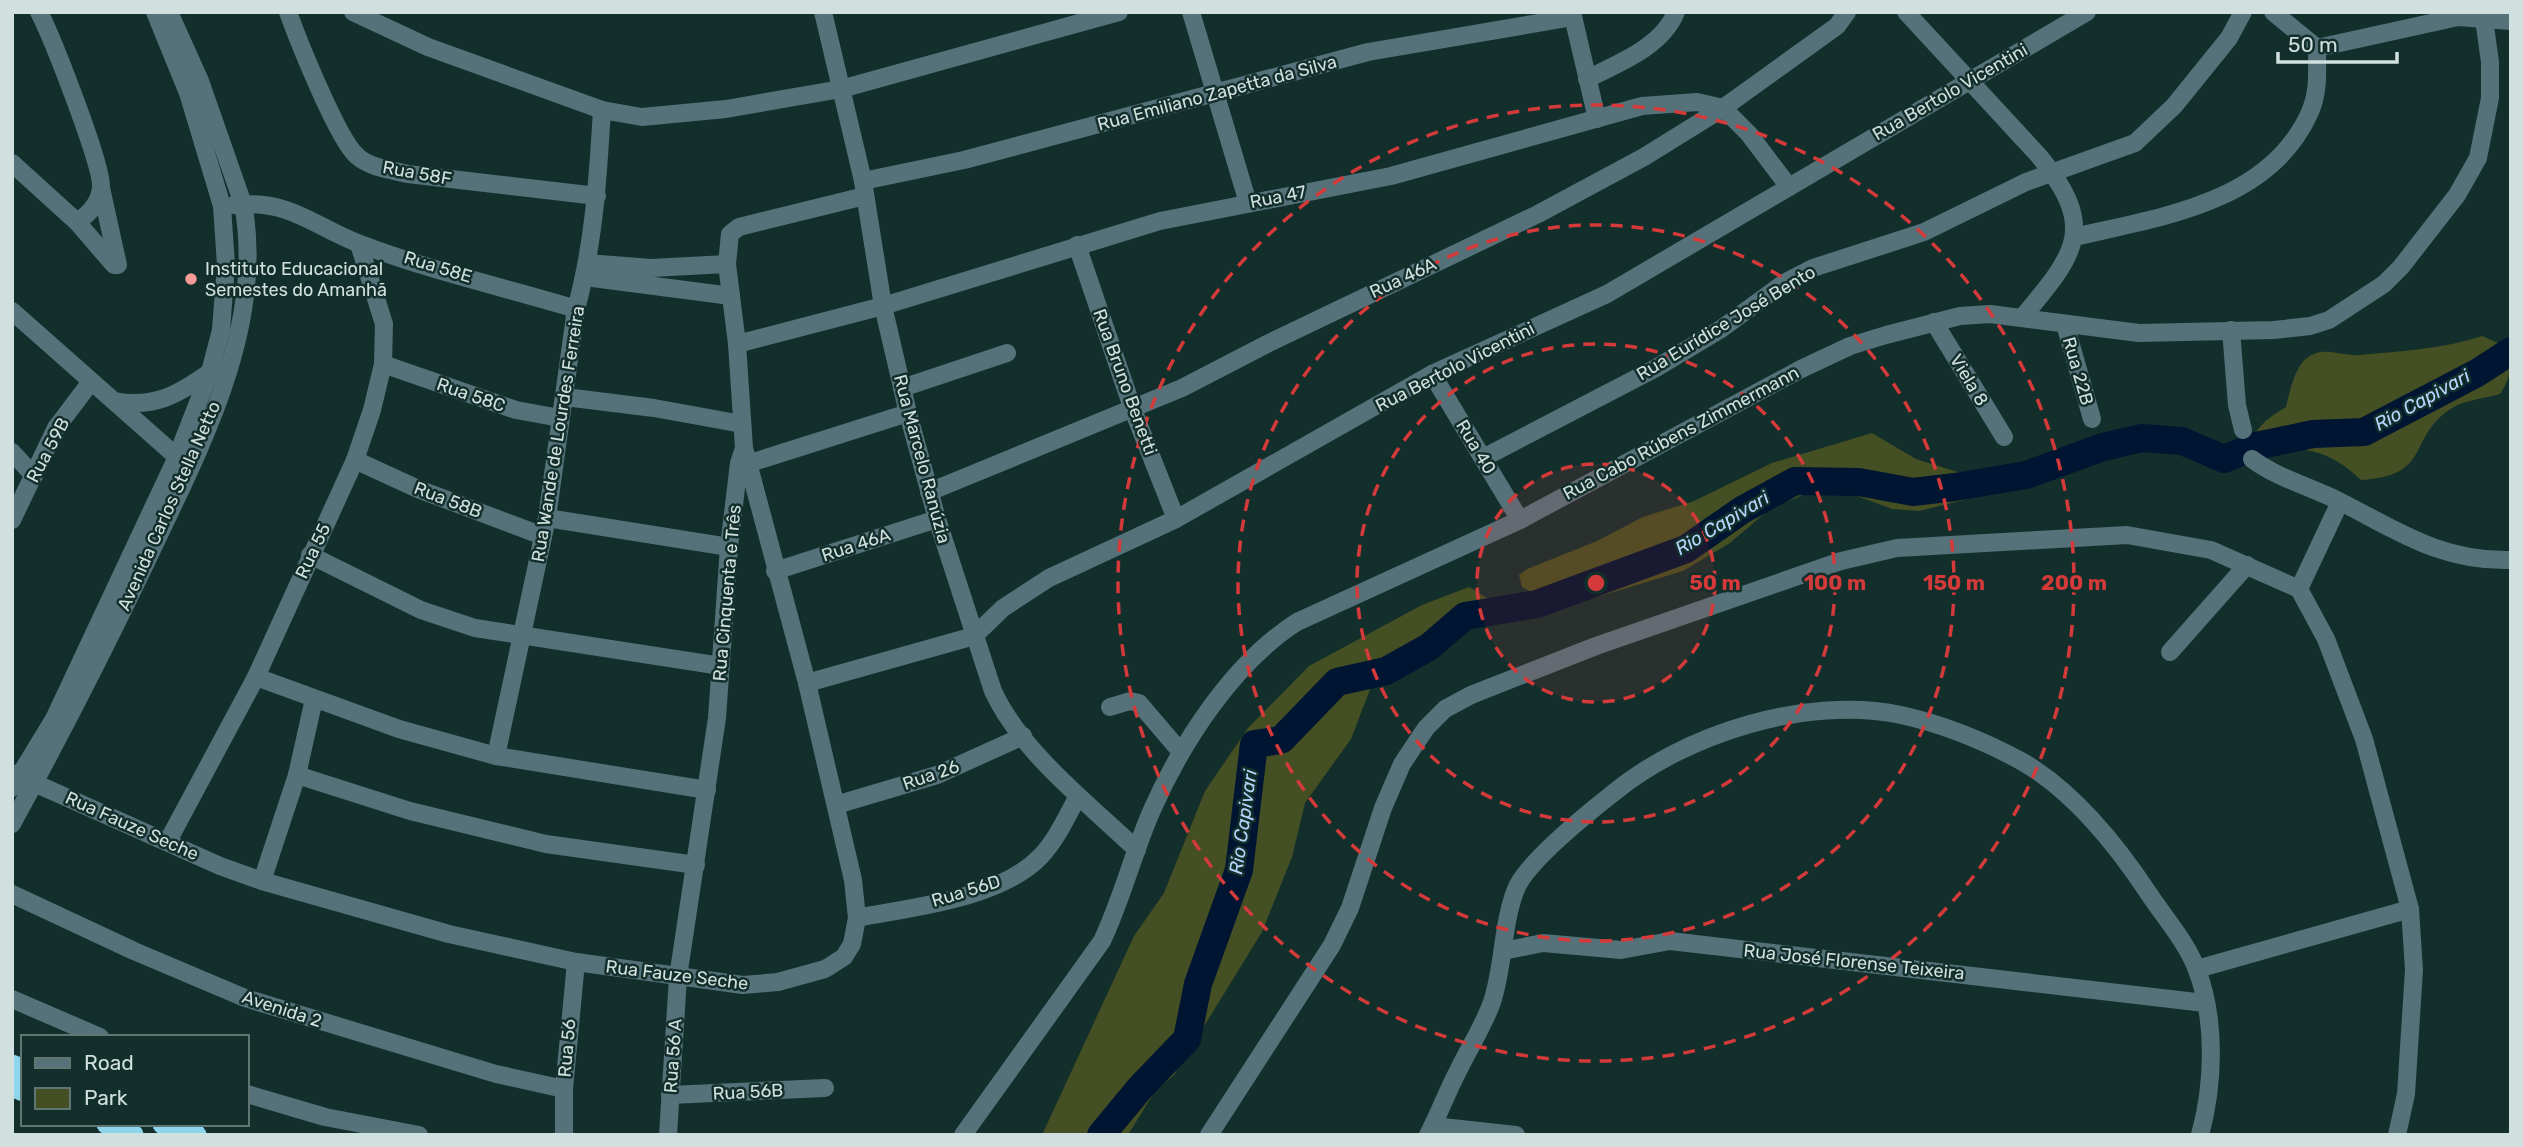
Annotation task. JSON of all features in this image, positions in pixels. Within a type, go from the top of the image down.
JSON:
[{"type":"highway","points":[[112,1126],[133,1135]]},
{"type":"highway","points":[[169,1126],[196,1135]]},
{"type":"street","points":[[12,163],[82,218],[114,265],[118,265],[92,153],[39,12]]},
{"type":"street","points":[[12,824],[20,779],[54,719],[183,463],[221,330],[226,265],[222,206],[188,93],[155,12]]},
{"type":"street","name":"Avenida Carlos Stella Netto","points":[[169,12],[200,81],[243,204],[247,225],[244,308],[235,349],[183,463]]},
{"type":"street","name":"Rua 58F","points":[[288,12],[342,135],[357,156],[379,167],[408,174],[597,196]]},
{"type":"street","points":[[353,12],[428,47],[602,110],[642,117],[841,89],[1119,12]]},
{"type":"street","name":"Rua Marcelo Ranúzia","points":[[823,12],[864,189],[883,306],[908,413],[929,492],[974,636],[1002,709],[1078,796],[1137,850]]},
{"type":"street","points":[[1191,12],[1248,203]]},
{"type":"street","points":[[1587,79],[1658,39],[1670,28],[1676,12]]},
{"type":"street","name":"Rua 46A","points":[[929,492],[1133,410],[1538,214],[1644,157],[1723,108],[1838,26],[1847,12]]},
{"type":"street","points":[[1906,12],[2054,174],[2075,212],[2074,237],[2054,280],[2022,318]]},
{"type":"street","name":"Rua Bertolo Vicentini","points":[[807,683],[974,636],[1003,608],[1049,578],[1176,519],[1432,374],[1606,294],[1968,79],[2088,12]]},
{"type":"street","name":"Rua Eurídice José Bento","points":[[1483,458],[1656,368],[1721,328],[1784,283],[1813,268],[1924,232],[2026,182],[2115,152],[2150,131],[2174,106],[2229,38],[2243,12]]},
{"type":"street","points":[[2074,237],[2180,212],[2247,183],[2271,164],[2295,137],[2311,111],[2318,82],[2317,48],[2273,12]]},
{"type":"street","points":[[1573,15],[1597,119]]},
{"type":"street","name":"Rua Emiliano Zapetta da Silva","points":[[753,224],[964,160],[1368,52],[1573,15]]},
{"type":"street","points":[[2317,48],[2458,17],[2511,21]]},
{"type":"street","name":"Rua Cabo Rúbens Zimmermann","points":[[963,1135],[1102,941],[1118,909],[1151,812],[1180,751],[1270,639],[1297,622],[1520,520],[1801,369],[1850,346],[1934,322],[1990,314],[2140,332],[2297,328],[2329,320],[2384,284],[2402,267],[2457,195],[2478,158],[2490,98],[2484,17]]},
{"type":"street","name":"Rua 47","points":[[737,344],[883,306],[1160,221],[1391,176],[1642,106],[1697,102],[1723,108]]},
{"type":"street","points":[[1723,108],[1749,134],[1789,187]]},
{"type":"street","name":"Rua Wande de Lourdes Ferreira","points":[[496,756],[547,518],[576,309],[586,270],[597,196],[602,110]]},
{"type":"street","points":[[82,218],[94,206],[101,187]]},
{"type":"street","name":"Rua 58E","points":[[222,206],[243,204],[301,213],[359,244],[576,309]]},
{"type":"street","name":"Rua Cinquenta e Três","points":[[678,977],[708,790],[721,666],[729,547],[744,458],[737,344],[727,264],[730,234],[753,224]]},
{"type":"street","name":"Rua 55","points":[[168,841],[256,677],[355,460],[383,364],[384,324],[359,244]]},
{"type":"street","name":"Rua Bruno Benetti","points":[[1077,245],[1133,410],[1176,519]]},
{"type":"street","points":[[586,270],[727,264]]},
{"type":"street","points":[[586,270],[731,296]]},
{"type":"street","points":[[12,311],[183,463]]},
{"type":"street","name":"Viela 8","points":[[1934,322],[2004,437]]},
{"type":"street","name":"Rua 22B","points":[[2065,324],[2092,419]]},
{"type":"street","points":[[2231,330],[2237,405],[2243,430]]},
{"type":"street","points":[[902,388],[1007,353]]},
{"type":"street","name":"Rua 58C","points":[[383,364],[516,410],[560,418]]},
{"type":"street","points":[[114,401],[142,405],[160,402],[180,393],[210,372]]},
{"type":"street","name":"Rua 40","points":[[1432,374],[1520,520]]},
{"type":"street","name":"Rua 59B","points":[[12,520],[56,428],[90,383]]},
{"type":"street","points":[[565,397],[654,408],[742,424]]},
{"type":"street","points":[[744,458],[908,413]]},
{"type":"street","points":[[12,452],[34,476]]},
{"type":"street","name":"Rua Fauze Seche","points":[[20,779],[168,841],[220,866],[262,881],[449,934],[576,962],[743,985],[807,975],[844,957],[852,944],[857,918],[853,880],[807,683],[763,518],[744,458]]},
{"type":"street","points":[[2252,459],[2415,543],[2457,554],[2511,560]]},
{"type":"street","name":"Rua 58B","points":[[355,460],[418,489],[542,536]]},
{"type":"street","points":[[2298,589],[2340,502]]},
{"type":"street","points":[[547,518],[729,547]]},
{"type":"street","points":[[732,522],[763,518]]},
{"type":"street","name":"Rua 46A","points":[[775,571],[937,519]]},
{"type":"street","points":[[1209,1135],[1332,945],[1350,908],[1383,808],[1402,764],[1426,728],[1445,709],[1471,695],[1789,576],[1896,548],[2127,535],[2211,550],[2298,589],[2326,639],[2364,739],[2410,909],[2414,970],[2406,1094],[2397,1135]]},
{"type":"street","points":[[310,555],[421,610],[487,631],[524,634],[721,666]]},
{"type":"street","points":[[2170,652],[2248,565]]},
{"type":"street","points":[[256,677],[399,729],[496,756],[708,790]]},
{"type":"street","points":[[262,881],[297,775],[314,699]]},
{"type":"street","points":[[1110,707],[1130,701],[1139,704],[1180,751]]},
{"type":"street","points":[[1516,1135],[1430,1130],[1491,1003],[1517,887],[1552,847],[1614,792],[1672,754],[1734,727],[1798,715],[1851,710],[1899,715],[1962,734],[2022,762],[2060,790],[2097,824],[2133,871],[2197,969],[2205,1003],[2211,1076],[2201,1133]]},
{"type":"street","name":"Rua 26","points":[[836,805],[937,775],[1023,736]]},
{"type":"street","points":[[297,775],[410,811],[546,844],[696,865]]},
{"type":"street","name":"Rua 56D","points":[[857,918],[975,893],[1015,876],[1040,856],[1078,796]]},
{"type":"street","name":"Avenida 2","points":[[12,894],[134,951],[245,998],[496,1074],[564,1089]]},
{"type":"street","points":[[2197,969],[2410,909]]},
{"type":"street","name":"Rua José Florense Teixeira","points":[[1503,951],[1543,943],[1621,950],[1670,941],[2205,1003]]},
{"type":"street","name":"Rua 56","points":[[564,1135],[564,1089],[576,962]]},
{"type":"street","name":"Rua 56 A","points":[[668,1135],[678,977]]},
{"type":"street","points":[[12,999],[95,1035]]},
{"type":"street","name":"Rua 56B","points":[[670,1095],[825,1088]]},
{"type":"street","points":[[248,1094],[325,1117],[419,1135]]},
{"type":"green space","points":[[2482,336],[2505,346],[2510,371],[2504,388],[2500,394],[2466,402],[2449,410],[2436,421],[2409,464],[2399,471],[2383,477],[2361,480],[2335,461],[2310,451],[2282,449],[2250,453],[2257,431],[2286,407],[2299,368],[2313,354],[2326,352],[2360,355],[2406,351]]},
{"type":"green space","points":[[1872,433],[1916,459],[1964,474],[1968,499],[1919,511],[1892,509],[1844,491],[1819,489],[1772,507],[1730,543],[1683,571],[1574,604],[1546,600],[1522,587],[1519,575],[1527,569],[1597,541],[1643,517],[1694,501],[1772,463]]},
{"type":"green space","points":[[1469,587],[1490,600],[1481,623],[1412,658],[1371,687],[1351,739],[1305,803],[1292,857],[1262,932],[1174,1075],[1155,1091],[1128,1135],[1042,1135],[1134,936],[1164,893],[1205,791],[1248,728],[1309,666],[1422,605]]},
{"type":"waterway","name":"Rio Capivari","points":[[1101,1135],[1140,1088],[1187,1039],[1198,984],[1239,870],[1254,744],[1281,740],[1337,682],[1386,671],[1429,647],[1465,616],[1537,604],[1686,549],[1742,510],[1795,481],[1859,482],[1913,492],[1955,487],[2026,475],[2103,447],[2142,438],[2182,441],[2224,459],[2256,446],[2313,434],[2364,432],[2477,373],[2511,351]]},
{"type":"place","name":"Instituto Educacional Semestes do Amanhã","points":[[191,279]]}]
